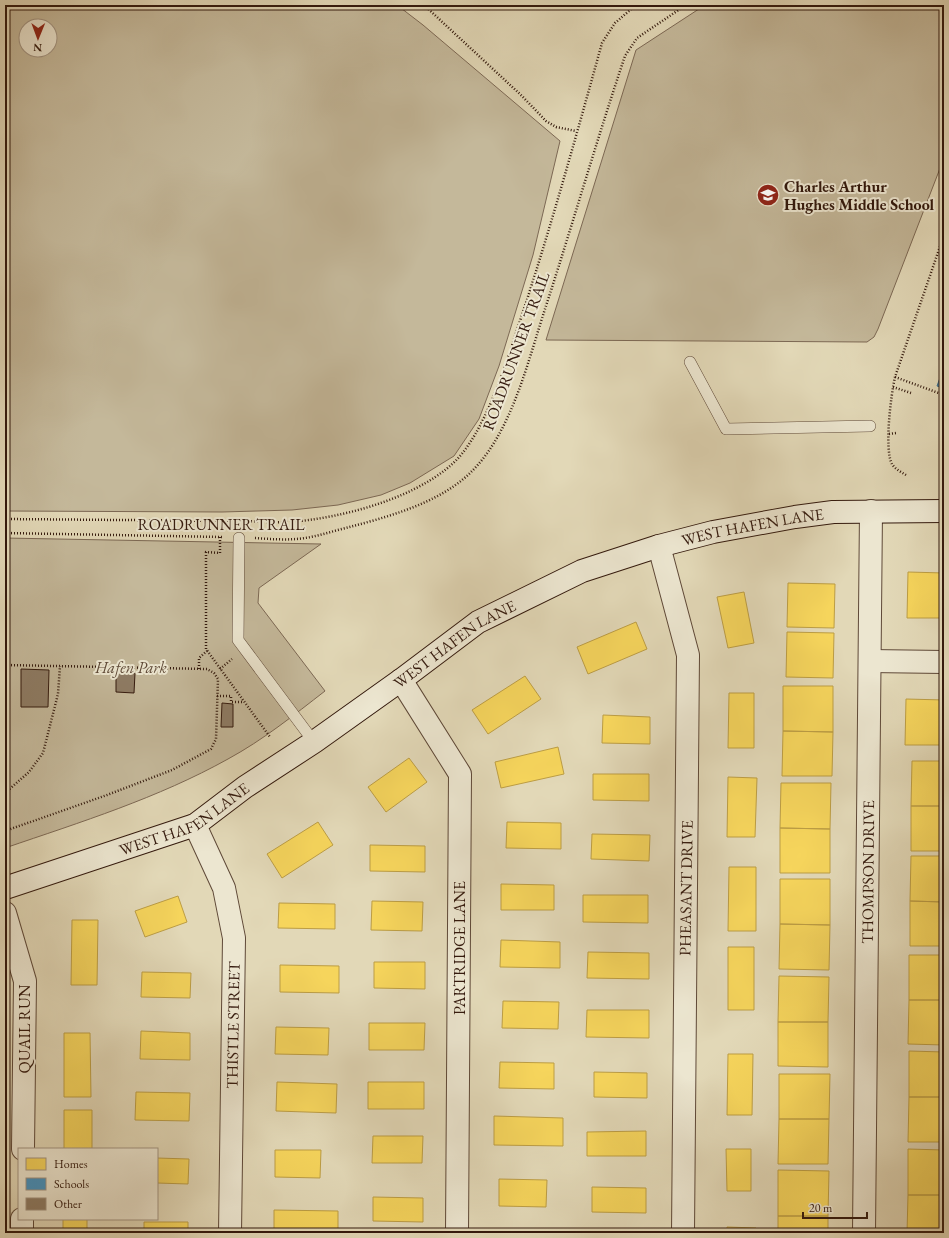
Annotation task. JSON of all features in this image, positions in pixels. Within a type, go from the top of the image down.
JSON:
[{"type":"street","name":"THOMPSON DRIVE","points":[[864,1233],[871,511]]},
{"type":"street","name":"WEST HAFEN LANE","points":[[5,888],[195,825],[245,786],[314,742],[401,680],[478,622],[582,571],[659,546],[712,532],[795,517],[833,512],[944,512]]},
{"type":"street","name":"PHEASANT DRIVE","points":[[659,546],[688,655],[683,1233]]},
{"type":"street","points":[[870,661],[944,662]]},
{"type":"street","name":"PARTRIDGE LANE","points":[[401,680],[460,774],[457,1233]]},
{"type":"street","name":"THISTLE STREET","points":[[195,825],[224,888],[234,938],[230,1233]]},
{"type":"street","name":"QUAIL RUN","points":[[5,913],[25,981],[23,1148]]},
{"type":"street","points":[[22,1220],[22,1233]]},
{"type":"lane","points":[[690,362],[726,429],[870,426]]},
{"type":"lane","points":[[239,538],[238,640],[314,742]]},
{"type":"path","points":[[424,5],[522,96],[546,121],[556,127],[576,131]]},
{"type":"path","points":[[5,519],[289,522],[332,515],[371,506],[409,493],[450,466],[471,441],[485,414],[511,348],[551,223],[602,43],[615,23],[636,5]]},
{"type":"path","name":"ROADRUNNER TRAIL","points":[[5,533],[297,539],[368,522],[431,498],[469,475],[495,444],[512,408],[625,56],[637,38],[686,5]]},
{"type":"path","points":[[906,476],[897,470],[891,462],[889,453],[889,434],[894,377],[944,236]]},
{"type":"path","points":[[894,377],[944,395]]},
{"type":"path","points":[[893,387],[911,392]]},
{"type":"path","points":[[889,434],[896,433]]},
{"type":"path","points":[[220,537],[220,552],[206,552],[206,649],[270,737]]},
{"type":"path","points":[[199,669],[198,658],[207,651]]},
{"type":"path","points":[[5,665],[207,669],[214,673],[218,679],[216,739],[212,749],[172,770],[5,831]]},
{"type":"path","points":[[5,793],[29,772],[43,753],[58,694],[60,666]]},
{"type":"path","points":[[218,696],[231,696],[231,702],[245,702]]},
{"type":"green space","points":[[5,5],[397,5],[423,25],[560,141],[533,255],[499,366],[479,419],[454,456],[410,483],[381,495],[338,505],[292,510],[222,512],[5,511]]},
{"type":"green space","name":"Charles Arthur Hughes Middle School","points":[[705,5],[944,5],[944,158],[878,329],[874,337],[867,342],[546,340],[636,50]]},
{"type":"green space","name":"Hafen Park","points":[[5,538],[321,544],[259,588],[258,603],[325,691],[254,744],[201,773],[174,786],[119,808],[5,848]]},
{"type":"building: Homes","points":[[908,572],[944,573],[944,618],[907,618]]},
{"type":"building: Homes","points":[[788,583],[835,584],[834,628],[787,627]]},
{"type":"building: Homes","points":[[744,592],[754,643],[728,648],[717,597]]},
{"type":"building: Homes","points":[[636,622],[647,649],[588,674],[577,647]]},
{"type":"building: Homes","points":[[787,632],[834,633],[833,678],[786,677]]},
{"type":"building: Homes","points":[[525,676],[541,699],[488,734],[472,710]]},
{"type":"building: Homes","points":[[783,686],[833,686],[833,732],[783,731]]},
{"type":"building: Homes","points":[[729,693],[754,693],[754,748],[728,748]]},
{"type":"building: Homes","points":[[906,699],[944,700],[944,745],[905,745]]},
{"type":"building: Homes","points":[[603,715],[650,717],[650,744],[602,743]]},
{"type":"building: Homes","points":[[783,731],[833,732],[832,776],[782,776]]},
{"type":"building: Homes","points":[[558,747],[564,774],[501,788],[495,762]]},
{"type":"building: Homes","points":[[409,758],[427,782],[386,812],[368,787]]},
{"type":"building: Homes","points":[[912,761],[944,761],[944,806],[911,806]]},
{"type":"building: Homes","points":[[593,774],[649,774],[649,801],[593,800]]},
{"type":"building: Homes","points":[[728,777],[757,778],[755,837],[727,837]]},
{"type":"building: Homes","points":[[781,783],[831,783],[830,829],[780,828]]},
{"type":"building: Homes","points":[[911,806],[944,806],[944,851],[911,851]]},
{"type":"building: Homes","points":[[318,822],[333,845],[282,878],[267,854]]},
{"type":"building: Homes","points":[[507,822],[561,823],[561,849],[506,848]]},
{"type":"building: Homes","points":[[780,828],[830,829],[830,873],[780,873]]},
{"type":"building: Homes","points":[[592,834],[650,835],[649,861],[591,859]]},
{"type":"building: Homes","points":[[370,845],[425,846],[425,872],[370,871]]},
{"type":"building: Homes","points":[[911,856],[944,856],[944,902],[910,901]]},
{"type":"building: Homes","points":[[729,867],[756,867],[756,931],[728,931]]},
{"type":"building: Homes","points":[[780,879],[830,879],[830,925],[780,924]]},
{"type":"building: Homes","points":[[501,884],[554,885],[554,910],[501,910]]},
{"type":"building: Homes","points":[[583,895],[648,895],[648,923],[583,922]]},
{"type":"building: Homes","points":[[178,896],[187,922],[145,937],[135,911]]},
{"type":"building: Homes","points":[[372,901],[423,902],[422,931],[371,930]]},
{"type":"building: Homes","points":[[910,901],[944,902],[944,946],[910,946]]},
{"type":"building: Homes","points":[[279,903],[335,904],[335,929],[278,928]]},
{"type":"building: Homes","points":[[72,920],[98,920],[97,985],[71,985]]},
{"type":"building: Homes","points":[[780,924],[830,925],[829,970],[779,969]]},
{"type":"building: Homes","points":[[501,940],[560,942],[560,968],[500,967]]},
{"type":"building: Homes","points":[[728,947],[754,947],[754,1010],[728,1010]]},
{"type":"building: Homes","points":[[588,952],[649,953],[649,979],[587,978]]},
{"type":"building: Homes","points":[[909,955],[944,955],[944,1000],[909,1000]]},
{"type":"building: Homes","points":[[374,962],[425,962],[425,989],[374,988]]},
{"type":"building: Homes","points":[[280,965],[339,966],[339,993],[280,992]]},
{"type":"building: Homes","points":[[142,972],[191,973],[190,998],[141,997]]},
{"type":"building: Homes","points":[[779,976],[829,977],[828,1022],[778,1022]]},
{"type":"building: Homes","points":[[909,1000],[944,1000],[944,1045],[908,1044]]},
{"type":"building: Homes","points":[[503,1001],[559,1002],[558,1029],[502,1028]]},
{"type":"building: Homes","points":[[587,1010],[649,1010],[649,1038],[586,1037]]},
{"type":"building: Homes","points":[[778,1022],[828,1022],[828,1067],[778,1066]]},
{"type":"building: Homes","points":[[369,1023],[425,1023],[424,1050],[369,1050]]},
{"type":"building: Homes","points":[[276,1027],[329,1028],[328,1055],[275,1054]]},
{"type":"building: Homes","points":[[141,1031],[190,1033],[190,1060],[140,1059]]},
{"type":"building: Homes","points":[[64,1033],[90,1033],[91,1097],[64,1097]]},
{"type":"building: Homes","points":[[909,1051],[944,1052],[944,1097],[909,1097]]},
{"type":"building: Homes","points":[[728,1054],[753,1054],[752,1115],[727,1115]]},
{"type":"building: Homes","points":[[500,1062],[554,1063],[554,1089],[499,1088]]},
{"type":"building: Homes","points":[[594,1072],[647,1073],[647,1098],[594,1097]]},
{"type":"building: Homes","points":[[779,1074],[830,1074],[829,1119],[779,1119]]},
{"type":"building: Homes","points":[[277,1082],[337,1084],[336,1113],[276,1111]]},
{"type":"building: Homes","points":[[368,1082],[424,1082],[424,1109],[368,1109]]},
{"type":"building: Homes","points":[[136,1092],[190,1093],[189,1121],[135,1120]]},
{"type":"building: Homes","points":[[909,1097],[944,1097],[944,1142],[908,1142]]},
{"type":"building: Homes","points":[[64,1110],[92,1110],[92,1148],[64,1148]]},
{"type":"building: Homes","points":[[494,1116],[563,1118],[563,1146],[494,1145]]},
{"type":"building: Homes","points":[[779,1119],[829,1119],[828,1164],[778,1164]]},
{"type":"building: Homes","points":[[646,1131],[646,1156],[587,1156],[587,1132]]},
{"type":"building: Homes","points":[[373,1136],[423,1136],[422,1163],[372,1163]]},
{"type":"building: Homes","points":[[726,1149],[751,1149],[751,1191],[727,1191]]},
{"type":"building: Homes","points":[[908,1149],[944,1150],[944,1195],[908,1195]]},
{"type":"building: Homes","points":[[275,1150],[321,1150],[320,1178],[275,1177]]},
{"type":"building: Homes","points":[[158,1158],[189,1159],[188,1184],[158,1183]]},
{"type":"building: Homes","points":[[778,1170],[829,1171],[828,1216],[778,1216]]},
{"type":"building: Homes","points":[[499,1179],[547,1180],[546,1207],[499,1206]]},
{"type":"building: Homes","points":[[592,1187],[646,1188],[646,1213],[592,1212]]},
{"type":"building: Homes","points":[[908,1195],[944,1195],[944,1233],[907,1233]]},
{"type":"building: Homes","points":[[373,1197],[423,1198],[423,1222],[373,1221]]},
{"type":"building: Homes","points":[[274,1210],[338,1211],[338,1233],[274,1233]]},
{"type":"building: Homes","points":[[778,1216],[828,1216],[828,1233],[778,1233]]},
{"type":"building: Homes","points":[[63,1220],[87,1220],[87,1233],[63,1233]]},
{"type":"building: Homes","points":[[144,1222],[188,1222],[188,1233],[144,1233]]},
{"type":"building: Homes","points":[[727,1227],[756,1228],[756,1233],[727,1233]]},
{"type":"building: Schools","points":[[944,367],[944,388],[937,386]]},
{"type":"building: Other","points":[[21,669],[49,670],[48,707],[21,707]]},
{"type":"building: Other","points":[[116,672],[135,673],[134,693],[116,692]]},
{"type":"building: Other","points":[[222,703],[233,704],[233,727],[221,727]]},
{"type":"place","name":"Charles Arthur Hughes Middle School","points":[[768,195]]}]
